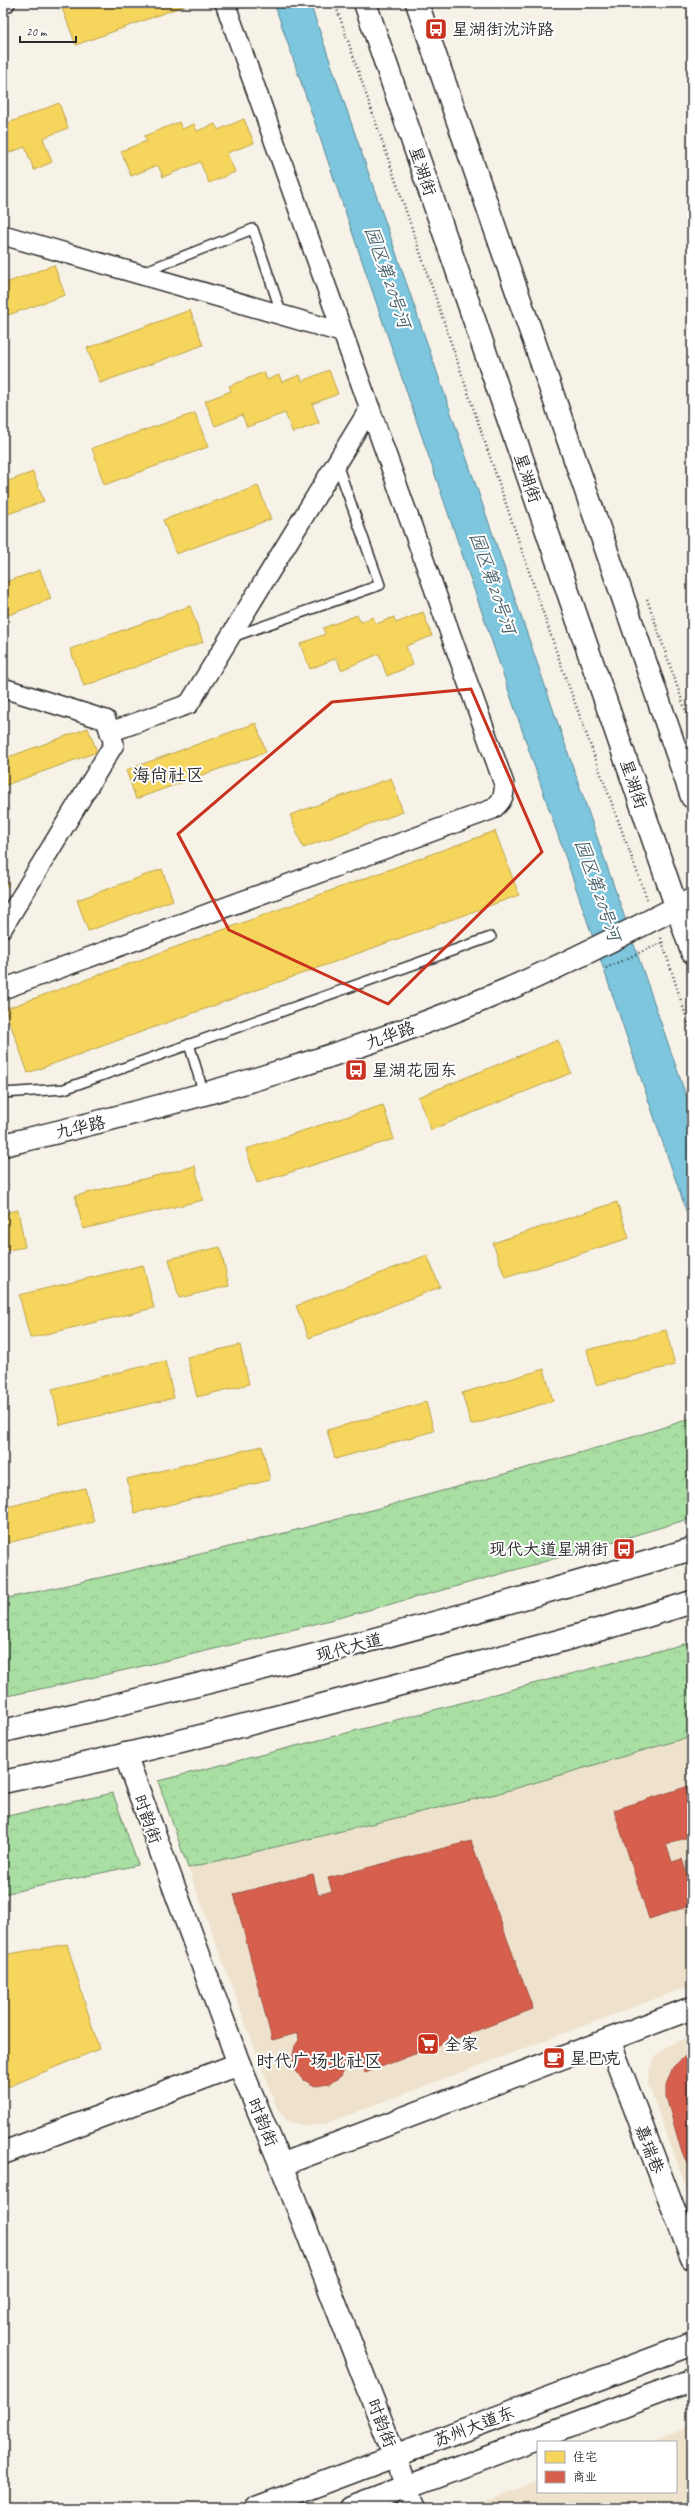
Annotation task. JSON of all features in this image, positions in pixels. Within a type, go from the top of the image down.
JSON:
[{"type":"main road","name":"星湖街","points":[[365,3],[684,904],[692,952]]},
{"type":"main road","points":[[417,3],[692,797]]},
{"type":"main road","name":"九华路","points":[[3,1145],[101,1122],[204,1094],[310,1063],[412,1027],[506,990],[600,959],[631,931],[684,904]]},
{"type":"main road","name":"现代大道","points":[[3,1731],[117,1706],[349,1647],[692,1549]]},
{"type":"main road","points":[[3,1782],[125,1754],[350,1698],[628,1622],[692,1602]]},
{"type":"main road","name":"时韵街","points":[[125,1754],[239,2064],[281,2165],[415,2508]]},
{"type":"main road","points":[[281,2165],[692,2008]]},
{"type":"main road","name":"嘉瑞巷","points":[[609,2040],[692,2258]]},
{"type":"main road","points":[[3,2153],[239,2064]]},
{"type":"main road","name":"苏州大道东","points":[[256,2508],[692,2344]]},
{"type":"main road","name":"苏州大道东","points":[[351,2508],[692,2380]]},
{"type":"street","points":[[3,989],[485,812],[501,802],[505,794],[504,784],[370,408],[341,332],[225,3]]},
{"type":"street","points":[[3,235],[341,332]]},
{"type":"street","points":[[110,732],[189,704],[370,408]]},
{"type":"street","points":[[3,688],[106,720],[114,744],[3,927]]},
{"type":"lane","points":[[140,274],[253,229],[282,315]]},
{"type":"lane","points":[[229,638],[380,585],[336,463]]},
{"type":"lane","points":[[3,1093],[64,1089],[492,937]]},
{"type":"lane","points":[[189,1044],[204,1094]]},
{"type":"path","points":[[335,3],[562,665],[654,920],[692,1035]]},
{"type":"path","points":[[600,959],[637,954]]},
{"type":"highlighted area","points":[[471,689],[542,852],[388,1004],[229,930],[178,834],[332,702]]},
{"type":"shaded area","points":[[692,1736],[692,1985],[322,2125],[306,2126],[287,2121],[276,2106],[188,1868],[500,1793]]},
{"type":"shaded area","points":[[692,2036],[692,2203],[648,2084],[649,2071],[655,2057],[667,2046]]},
{"type":"shaded area","points":[[692,2425],[692,2508],[469,2508],[537,2481],[537,2493],[677,2493],[677,2441],[649,2441]]},
{"type":"green space","points":[[692,1418],[692,1518],[521,1568],[349,1615],[177,1658],[3,1697],[3,1599],[167,1562],[330,1521],[502,1475]]},
{"type":"green space","points":[[692,1642],[692,1736],[500,1793],[188,1868],[158,1781]]},
{"type":"green space","points":[[113,1793],[138,1865],[3,1894],[3,1817]]},
{"type":"water","name":"园区第20号河","points":[[274,3],[310,3],[692,1113],[692,1228]]},
{"type":"building: 住宅","points":[[77,3],[192,3],[76,45],[62,8]]},
{"type":"building: 住宅","points":[[59,103],[68,128],[43,138],[52,162],[34,170],[25,147],[3,155],[3,125]]},
{"type":"building: 住宅","points":[[244,119],[254,143],[227,153],[235,172],[209,183],[200,162],[163,177],[158,165],[131,176],[121,151],[147,141],[144,136],[179,122],[182,129],[194,124],[197,131],[215,124],[218,130]]},
{"type":"building: 住宅","points":[[54,265],[65,295],[3,317],[3,284]]},
{"type":"building: 住宅","points":[[190,310],[203,345],[100,383],[87,348]]},
{"type":"building: 住宅","points":[[329,370],[338,394],[312,404],[319,423],[293,433],[285,413],[247,427],[242,415],[215,426],[205,401],[231,391],[229,386],[264,372],[267,380],[279,375],[282,382],[300,375],[302,381]]},
{"type":"building: 住宅","points":[[195,413],[208,447],[104,485],[92,448]]},
{"type":"building: 住宅","points":[[33,472],[44,501],[3,516],[3,483]]},
{"type":"building: 住宅","points":[[258,486],[271,519],[176,554],[163,520]]},
{"type":"building: 住宅","points":[[40,570],[51,599],[3,617],[3,583]]},
{"type":"building: 住宅","points":[[190,606],[203,642],[84,686],[70,649]]},
{"type":"building: 住宅","points":[[423,612],[432,636],[406,646],[413,665],[387,676],[379,654],[341,670],[337,658],[310,669],[300,644],[325,634],[323,628],[357,615],[361,622],[373,617],[376,624],[394,617],[396,623]]},
{"type":"building: 住宅","points":[[256,723],[266,752],[136,799],[126,770]]},
{"type":"building: 住宅","points":[[88,728],[97,752],[6,785],[3,775],[3,759]]},
{"type":"building: 住宅","points":[[391,778],[403,812],[303,848],[290,815]]},
{"type":"building: 住宅","points":[[495,831],[519,895],[28,1073],[5,1009]]},
{"type":"building: 住宅","points":[[162,869],[173,900],[88,931],[77,900]]},
{"type":"building: 住宅","points":[[3,871],[8,885],[3,887]]},
{"type":"building: 住宅","points":[[558,1040],[571,1073],[431,1130],[418,1097]]},
{"type":"building: 住宅","points":[[383,1105],[394,1139],[257,1183],[246,1149]]},
{"type":"building: 住宅","points":[[195,1166],[203,1200],[83,1229],[75,1196]]},
{"type":"building: 住宅","points":[[617,1202],[629,1238],[505,1278],[493,1243]]},
{"type":"building: 住宅","points":[[18,1210],[25,1247],[3,1251],[3,1213]]},
{"type":"building: 住宅","points":[[220,1247],[229,1286],[179,1298],[169,1259]]},
{"type":"building: 住宅","points":[[427,1255],[440,1287],[309,1338],[296,1306]]},
{"type":"building: 住宅","points":[[143,1265],[154,1308],[30,1338],[19,1295]]},
{"type":"building: 住宅","points":[[666,1330],[675,1365],[596,1385],[587,1350]]},
{"type":"building: 住宅","points":[[240,1345],[249,1384],[197,1397],[187,1357]]},
{"type":"building: 住宅","points":[[165,1361],[174,1398],[60,1425],[52,1389]]},
{"type":"building: 住宅","points":[[544,1369],[553,1401],[471,1425],[462,1393]]},
{"type":"building: 住宅","points":[[426,1402],[434,1431],[335,1459],[327,1430]]},
{"type":"building: 住宅","points":[[262,1446],[270,1480],[135,1513],[127,1479]]},
{"type":"building: 住宅","points":[[85,1488],[94,1522],[3,1544],[3,1508]]},
{"type":"building: 住宅","points":[[67,1944],[99,2049],[3,2089],[3,1955]]},
{"type":"building: 商业","points":[[692,1785],[692,1836],[666,1844],[672,1862],[682,1859],[692,1891],[692,1905],[649,1919],[614,1810]]},
{"type":"building: 商业","points":[[471,1841],[533,2009],[365,2073],[361,2059],[347,2063],[341,2076],[329,2084],[315,2086],[302,2079],[294,2068],[292,2060],[295,2046],[299,2040],[298,2033],[272,2040],[234,1894],[313,1874],[318,1895],[332,1891],[328,1878]]},
{"type":"building: 商业","points":[[692,2050],[692,2172],[682,2153],[666,2097],[666,2085],[673,2067]]},
{"type":"place","name":"星湖街沈浒路","points":[[436,29]]},
{"type":"place","name":"星湖花园东","points":[[356,1070]]},
{"type":"place","name":"现代大道星湖街","points":[[624,1549]]},
{"type":"place","name":"全家","points":[[428,2044]]},
{"type":"place","name":"星巴克","points":[[554,2058]]},
{"type":"district","name":"海尚社区","points":[[168,775]]},
{"type":"district","name":"时代广场北社区","points":[[319,2061]]}]
